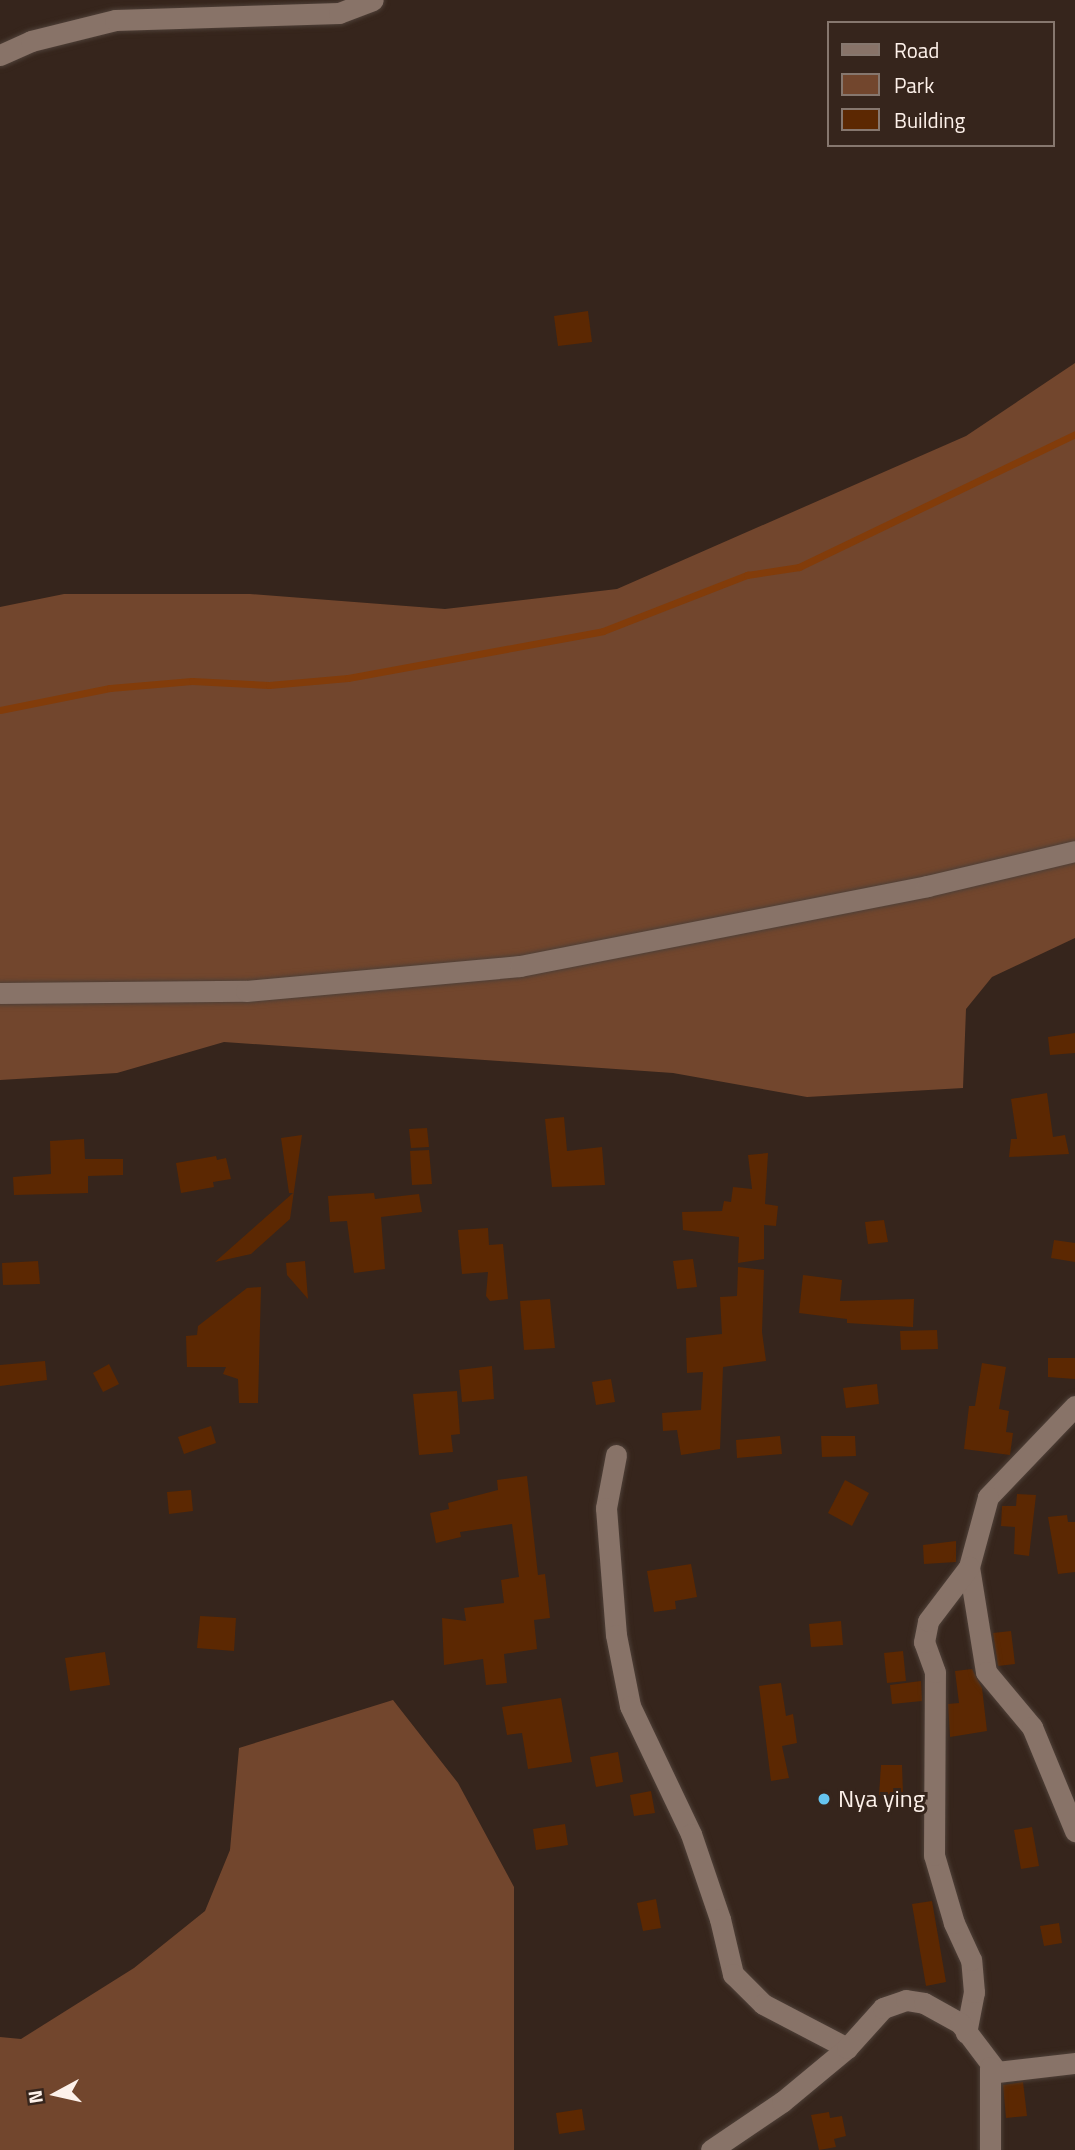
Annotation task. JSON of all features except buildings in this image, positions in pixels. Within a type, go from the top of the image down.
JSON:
[{"type":"street","points":[[0,55],[31,41],[115,20],[339,13],[373,0]]},
{"type":"street","points":[[0,993],[246,991],[520,966],[927,886],[1075,851]]},
{"type":"street","points":[[966,2033],[974,1992],[971,1960],[954,1923],[934,1855],[935,1672],[924,1642],[928,1621],[969,1567],[988,1497],[1075,1406]]},
{"type":"street","points":[[616,1455],[606,1508],[616,1635],[630,1706],[691,1834],[720,1919],[733,1974],[763,2004],[847,2048]]},
{"type":"street","points":[[969,1567],[986,1672],[1032,1727],[1075,1832]]},
{"type":"street","points":[[710,2150],[782,2102],[847,2048],[883,2008],[906,2000],[924,2003],[960,2023],[990,2067],[997,2072],[1075,2063]]},
{"type":"street","points":[[990,2067],[990,2150]]},
{"type":"green space","points":[[1075,363],[1075,938],[992,977],[966,1009],[963,1088],[807,1097],[673,1073],[224,1042],[117,1073],[0,1080],[0,607],[64,594],[250,594],[445,609],[617,589],[966,436]]},
{"type":"green space","points":[[393,1700],[458,1783],[514,1887],[514,2150],[0,2150],[0,2037],[21,2039],[134,1968],[205,1911],[230,1850],[239,1748]]},
{"type":"waterway","points":[[0,710],[110,688],[192,681],[269,685],[348,678],[603,631],[747,575],[799,567],[1075,434]]},
{"type":"place","name":"Nya ying","points":[[824,1799]]}]
